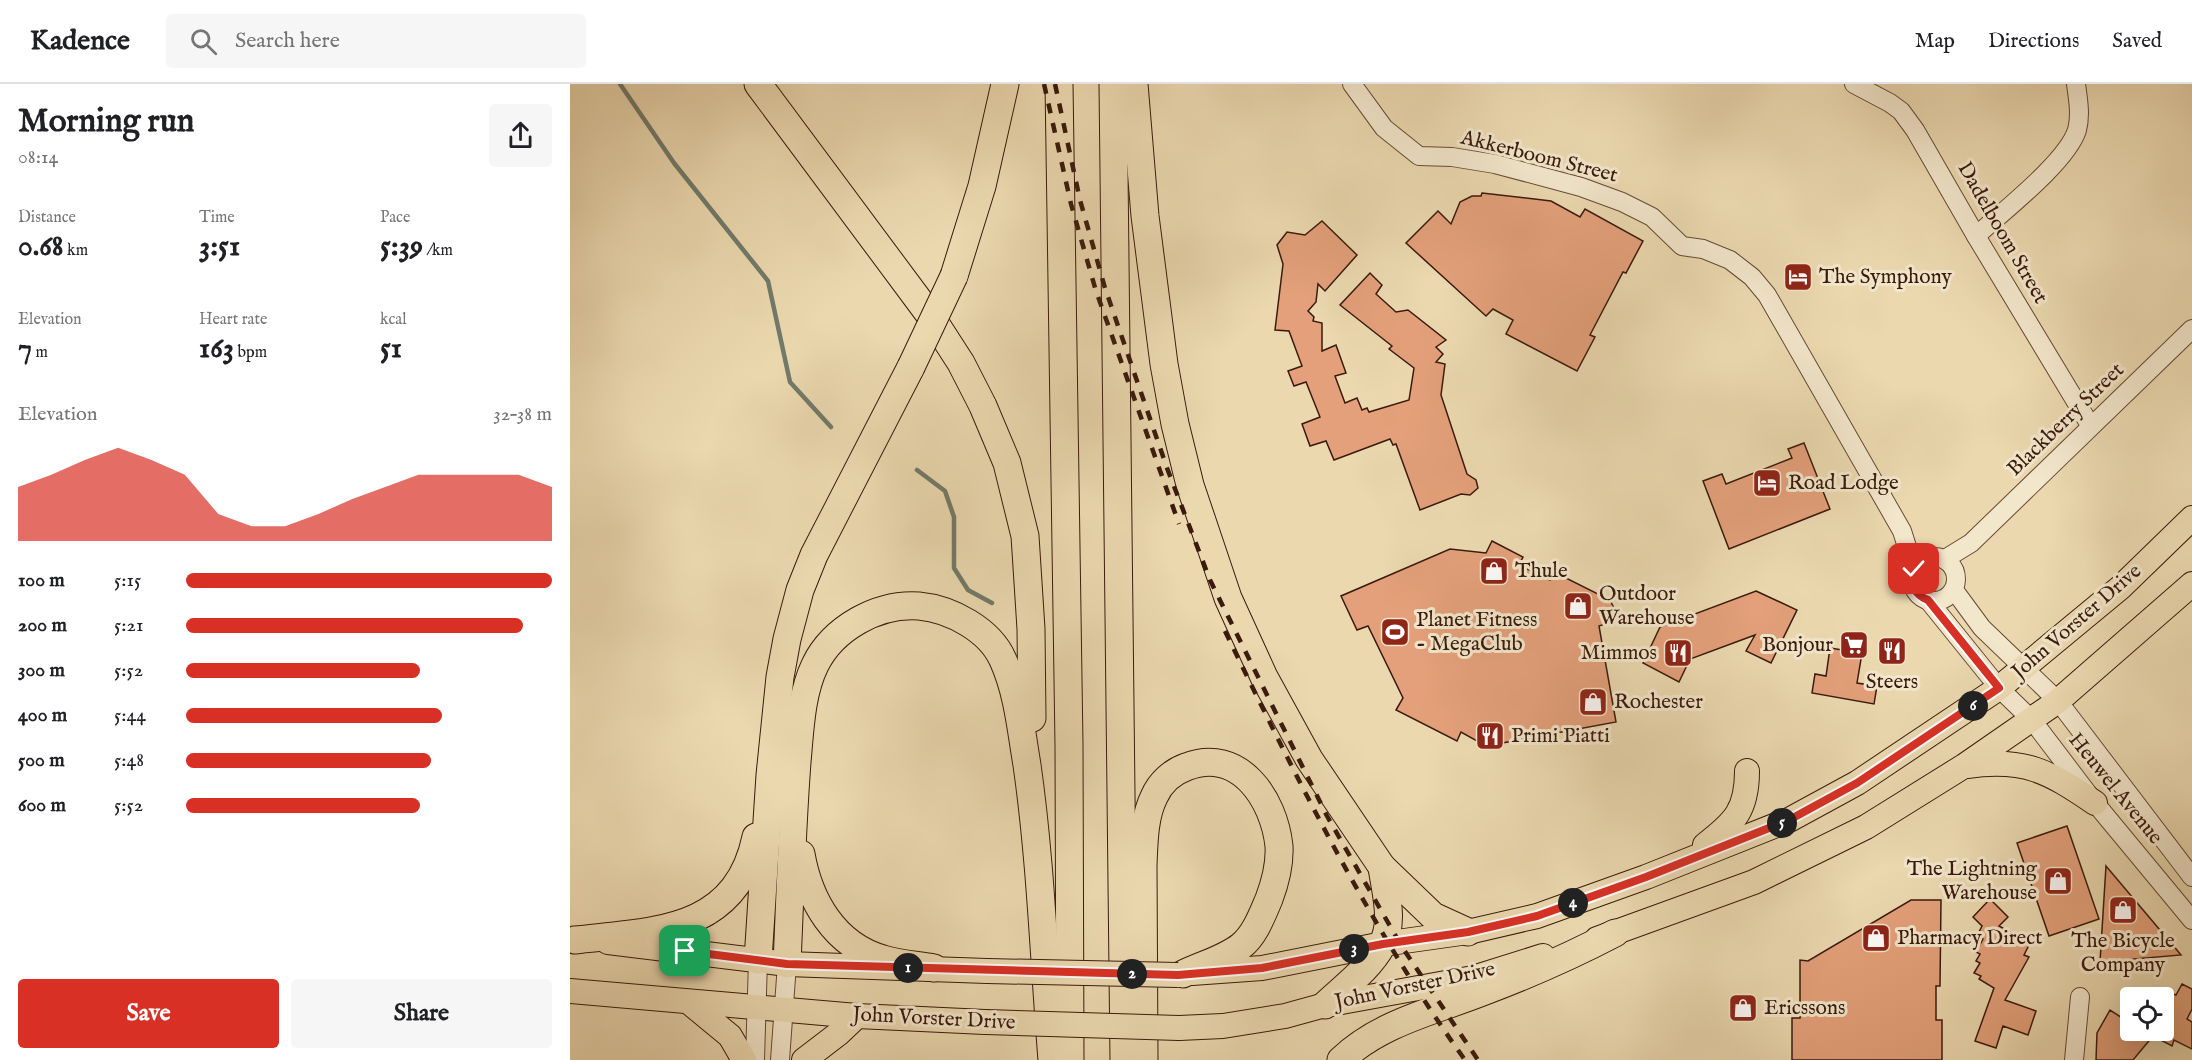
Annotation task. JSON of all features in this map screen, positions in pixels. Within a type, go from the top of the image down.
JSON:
[{"type":"highway","points":[[758,84],[932,318],[961,363],[1007,463],[1025,536],[1031,629],[1033,809],[1052,1060]]},
{"type":"highway","points":[[758,960],[770,775],[780,677],[800,590],[822,539],[911,367],[954,276],[982,186],[1005,84]]},
{"type":"highway","points":[[1059,84],[1069,745],[1070,1060]]},
{"type":"highway","points":[[1113,84],[1124,1060]]},
{"type":"highway","points":[[1134,84],[1145,216],[1164,364],[1175,424],[1201,522],[1228,598],[1269,687],[1309,759],[1382,867],[1433,916],[1468,932]]},
{"type":"highway","points":[[787,964],[793,808],[804,701],[814,667],[821,654],[834,638],[860,620],[881,610],[918,606],[949,614],[982,631],[1002,657],[1013,687],[1033,809]]},
{"type":"highway","points":[[1144,1060],[1143,865],[1149,813],[1154,796],[1167,779],[1184,768],[1209,761],[1229,766],[1248,777],[1264,800],[1274,822],[1279,845],[1277,868],[1275,882],[1262,916],[1248,939],[1235,950],[1180,974]]},
{"type":"highway","points":[[572,940],[675,926],[709,912],[718,905],[740,880],[750,857],[770,775]]},
{"type":"highway","points":[[793,808],[805,875],[816,903],[826,919],[860,949],[882,959],[934,968]]},
{"type":"highway","points":[[1325,1005],[1363,968],[1383,944],[1388,911],[1382,867]]},
{"type":"highway","points":[[1341,1060],[1367,1039],[1394,1025],[1551,966],[1615,933]]},
{"type":"main road","name":"John Vorster Drive","points":[[572,940],[612,942],[787,964],[987,971],[1180,974],[1262,968],[1383,944],[1468,932],[1537,916],[1646,877],[1789,820],[1857,783],[2024,669],[2121,587],[2192,518]]},
{"type":"main road","name":"John Vorster Drive","points":[[570,991],[856,1016],[985,1023],[1179,1028],[1223,1026],[1285,1016],[1325,1005],[1473,978],[1615,933],[1754,882],[1866,827],[1964,766],[2058,701],[2192,584]]},
{"type":"main road","points":[[1964,766],[1995,762],[2038,769],[2095,802]]},
{"type":"main road","points":[[1689,858],[1720,834],[1738,815],[1746,796],[1747,771]]},
{"type":"main road","points":[[690,1003],[730,1036],[744,1060]]},
{"type":"main road","points":[[804,1060],[838,1034],[856,1016]]},
{"type":"street","name":"Akkerboom Street","points":[[1352,84],[1383,128],[1419,156],[1452,157],[1494,164],[1602,194],[1647,214],[1682,246],[1717,254],[1744,270],[1767,295],[1902,531],[1914,569]]},
{"type":"street","name":"Dadelboom Street","points":[[1854,84],[1890,103],[1906,117],[2090,426]]},
{"type":"street","points":[[1976,236],[2044,174],[2069,144],[2078,125],[2076,84]]},
{"type":"street","name":"Blackberry Street","points":[[1944,561],[1971,543],[2192,329]]},
{"type":"street","name":"Akkerboom Street","points":[[1902,531],[1944,561]]},
{"type":"street","points":[[1944,561],[1956,576],[1954,590],[1943,600],[1928,600],[1920,597],[1912,584],[1914,569],[1918,562],[1944,561]]},
{"type":"street","points":[[1954,590],[1972,618],[2024,669]]},
{"type":"street","points":[[1928,600],[1999,688]]},
{"type":"street","name":"Heuwel Avenue","points":[[2024,669],[2058,701],[2192,877]]},
{"type":"street","name":"Heuwel Avenue","points":[[1999,688],[2032,720],[2095,802],[2192,920]]},
{"type":"street","points":[[755,1060],[758,960]]},
{"type":"street","points":[[780,1060],[787,964]]},
{"type":"street","points":[[2074,1060],[2080,997]]},
{"type":"building","points":[[1482,193],[1551,201],[1580,217],[1585,209],[1643,241],[1626,273],[1623,272],[1590,335],[1595,337],[1577,371],[1506,334],[1513,320],[1493,309],[1486,316],[1406,243],[1438,211],[1451,224],[1460,202],[1472,196],[1481,196]]},
{"type":"building","points":[[1322,221],[1357,255],[1325,291],[1318,284],[1316,302],[1308,311],[1314,317],[1313,321],[1322,323],[1322,351],[1336,345],[1346,373],[1335,376],[1345,403],[1357,398],[1362,410],[1367,408],[1369,412],[1409,400],[1414,368],[1389,349],[1392,346],[1340,305],[1370,273],[1382,285],[1376,294],[1396,312],[1408,310],[1446,340],[1436,347],[1443,354],[1436,362],[1445,364],[1441,395],[1467,474],[1476,480],[1478,488],[1470,495],[1461,494],[1420,510],[1396,444],[1393,445],[1390,439],[1334,460],[1326,441],[1310,446],[1302,424],[1320,417],[1306,382],[1294,386],[1288,371],[1302,366],[1289,331],[1275,330],[1283,264],[1277,245],[1287,232],[1305,235]]},
{"type":"building","points":[[1804,443],[1830,509],[1729,549],[1703,481],[1722,474],[1726,484],[1792,458],[1788,449]]},
{"type":"building","points":[[1492,541],[1523,557],[1519,565],[1550,580],[1554,572],[1610,600],[1615,610],[1611,622],[1599,626],[1616,722],[1486,746],[1461,732],[1457,741],[1396,710],[1403,698],[1368,626],[1357,630],[1341,596],[1450,549],[1486,553]]},
{"type":"building","points":[[1756,591],[1797,610],[1771,663],[1746,651],[1755,635],[1690,659],[1679,682],[1643,663],[1660,627]]},
{"type":"building","points":[[1830,648],[1862,653],[1857,683],[1877,686],[1874,704],[1812,693],[1815,674],[1826,676]]},
{"type":"building","name":"The Lightning Warehouse","points":[[2067,826],[2099,919],[2049,936],[2017,843]]},
{"type":"building","name":"The Bicycle Company","points":[[2106,866],[2181,955],[2100,962]]},
{"type":"building","points":[[1990,899],[2008,917],[1999,926],[2030,943],[2024,955],[2029,957],[2005,1000],[2036,1011],[2028,1035],[2003,1026],[1996,1048],[1975,1041],[1994,988],[1974,973],[1980,963],[1976,961],[1980,954],[1976,952],[1983,939],[1977,936],[1982,926],[1973,917]]},
{"type":"building","points":[[1911,900],[1941,900],[1940,986],[1936,986],[1936,1020],[1942,1020],[1942,1060],[1792,1060],[1792,1018],[1800,1018],[1800,960],[1808,961]]},
{"type":"building","points":[[2182,984],[2192,989],[2192,1009],[2187,1019],[2192,1022],[2192,1049],[2174,1040],[2174,994],[2176,995]]},
{"type":"building","points":[[2110,1010],[2120,1016],[2120,1041],[2149,1041],[2133,1060],[2096,1060],[2097,1033]]},
{"type":"building","points":[[2162,1041],[2174,1041],[2172,1046]]},
{"type":"waterway","points":[[620,84],[674,163],[768,281],[790,382],[831,427]]},
{"type":"waterway","points":[[917,470],[945,491],[954,517],[954,568],[968,590],[992,603]]},
{"type":"railway","points":[[1044,84],[1071,204],[1096,291],[1179,524]]},
{"type":"railway","points":[[1055,84],[1080,200],[1105,288],[1167,468],[1210,580],[1327,816],[1402,947],[1478,1060]]},
{"type":"railway","points":[[1225,631],[1336,851],[1397,957],[1465,1060]]},
{"type":"place","name":"The Symphony","points":[[1798,277]]},
{"type":"place","name":"Road Lodge","points":[[1767,483]]},
{"type":"place","name":"Thule","points":[[1494,571]]},
{"type":"place","name":"Outdoor Warehouse","points":[[1578,606]]},
{"type":"place","name":"Planet Fitness - MegaClub","points":[[1395,632]]},
{"type":"place","name":"Bonjour","points":[[1854,645]]},
{"type":"place","name":"Steers","points":[[1892,651]]},
{"type":"place","name":"Mimmos","points":[[1678,653]]},
{"type":"place","name":"Rochester","points":[[1593,702]]},
{"type":"place","name":"Primi Piatti","points":[[1490,736]]},
{"type":"place","name":"The Lightning Warehouse","points":[[2058,881]]},
{"type":"place","name":"The Bicycle Company","points":[[2123,910]]},
{"type":"place","name":"Pharmacy Direct","points":[[1876,938]]},
{"type":"place","name":"Ericssons","points":[[1743,1008]]},
{"type":"route","points":[[685,951],[787,964],[1178,975],[1262,968],[1383,944],[1468,932],[1537,916],[1646,877],[1789,820],[1857,783],[1999,688],[1928,600],[1920,597],[1915,591],[1912,584],[1914,569]]}]
